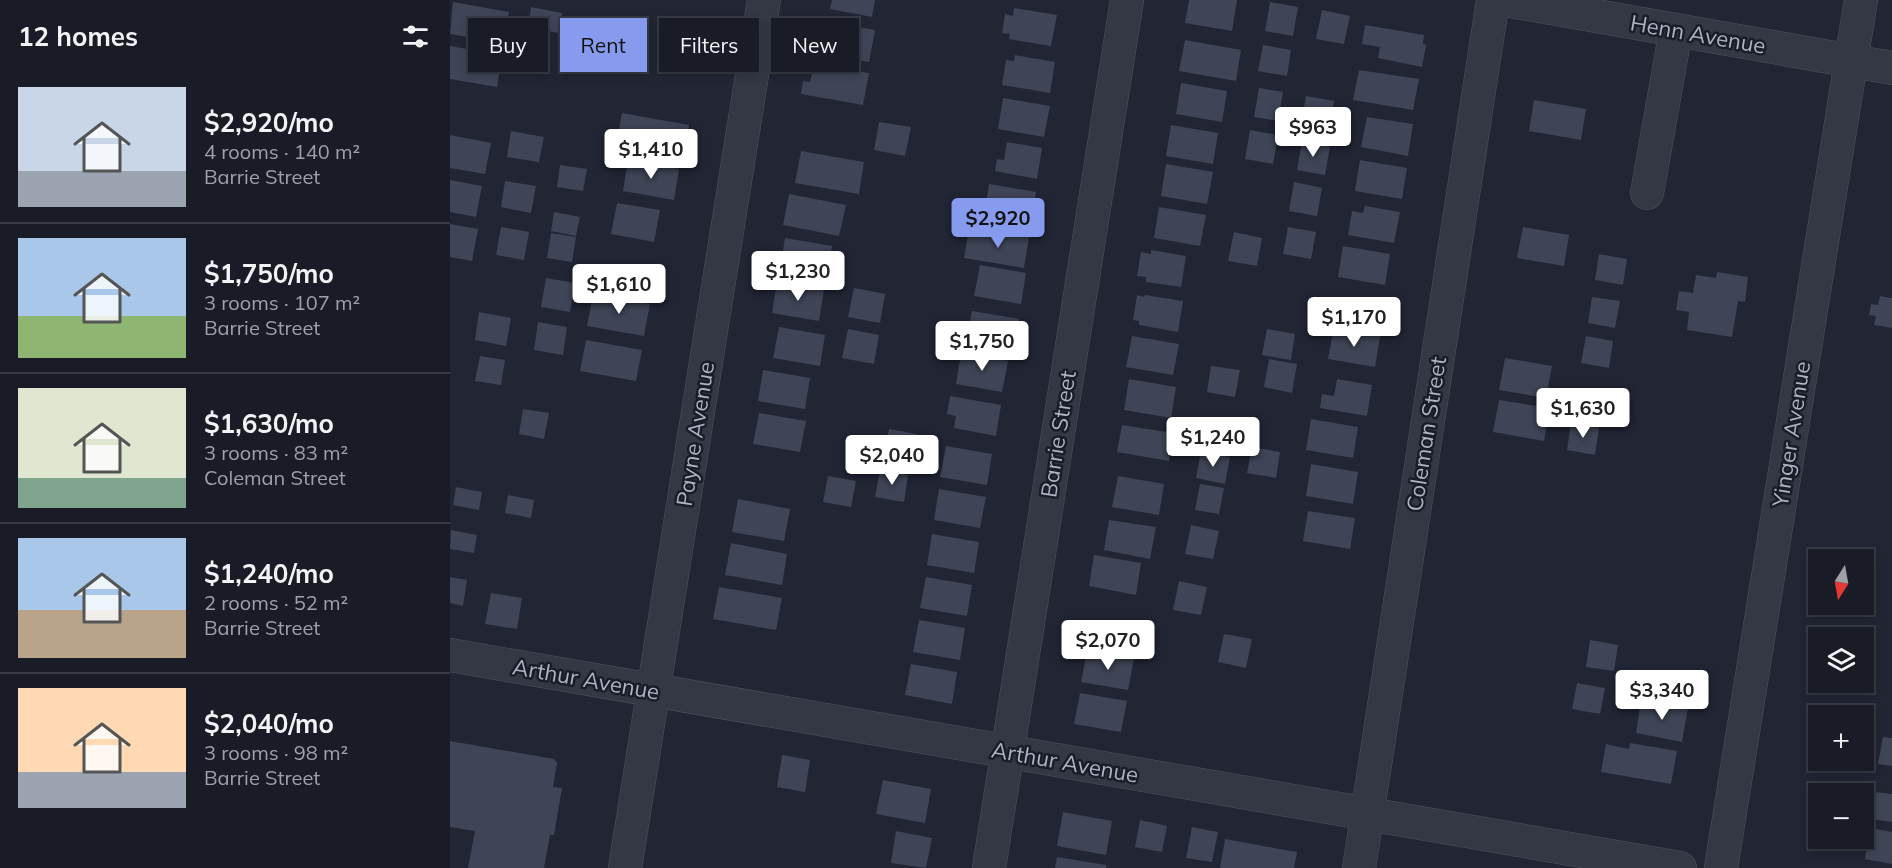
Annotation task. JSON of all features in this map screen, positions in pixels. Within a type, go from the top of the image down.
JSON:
[{"type":"street","name":"Payne Avenue","points":[[625,868],[764,0]]},
{"type":"street","name":"Barrie Street","points":[[989,868],[1127,0]]},
{"type":"street","name":"Coleman Street","points":[[1359,868],[1493,0]]},
{"type":"street","name":"Henn Avenue","points":[[1505,0],[1892,68]]},
{"type":"street","name":"Yinger Avenue","points":[[1721,868],[1861,0]]},
{"type":"street","points":[[1647,193],[1676,30]]},
{"type":"street","name":"Arthur Avenue","points":[[450,655],[1368,814],[1543,856],[1680,868]]},
{"type":"building","points":[[832,0],[875,0],[872,17],[830,9]]},
{"type":"building","points":[[1189,0],[1237,0],[1232,31],[1185,23]]},
{"type":"building","points":[[453,2],[509,12],[508,18],[468,18],[468,37],[450,34]]},
{"type":"building","points":[[1270,2],[1298,7],[1293,36],[1265,31]]},
{"type":"building","points":[[531,7],[562,13],[558,33],[548,31],[548,18],[529,18]]},
{"type":"building","points":[[1014,8],[1057,15],[1051,46],[1009,39],[1010,34],[1002,33],[1005,14],[1013,16]]},
{"type":"building","points":[[1322,10],[1350,16],[1344,44],[1316,39]]},
{"type":"building","points":[[1365,25],[1424,35],[1423,44],[1426,45],[1422,67],[1378,58],[1380,47],[1362,44]]},
{"type":"building","points":[[859,27],[875,30],[869,62],[859,60]]},
{"type":"building","points":[[1185,40],[1241,50],[1236,81],[1179,71]]},
{"type":"building","points":[[1263,45],[1291,50],[1287,76],[1258,71]]},
{"type":"building","points":[[450,46],[468,49],[468,72],[499,72],[497,87],[450,79]]},
{"type":"building","points":[[1015,55],[1055,62],[1050,93],[1002,85],[1006,60],[1014,61]]},
{"type":"building","points":[[1359,70],[1419,79],[1413,110],[1353,100]]},
{"type":"building","points":[[812,72],[869,73],[863,105],[801,94],[803,81],[810,82]]},
{"type":"building","points":[[1181,83],[1227,91],[1222,122],[1176,114]]},
{"type":"building","points":[[1259,88],[1283,92],[1278,121],[1254,117]]},
{"type":"building","points":[[1306,96],[1334,101],[1329,130],[1301,124]]},
{"type":"building","points":[[1003,98],[1050,106],[1044,137],[998,129]]},
{"type":"building","points":[[1534,100],[1586,109],[1581,140],[1529,131]]},
{"type":"building","points":[[622,113],[689,125],[683,158],[616,145]]},
{"type":"building","points":[[1367,117],[1413,124],[1408,156],[1361,147]]},
{"type":"building","points":[[879,122],[911,127],[905,156],[874,150]]},
{"type":"building","points":[[1171,125],[1218,133],[1213,164],[1166,156]]},
{"type":"building","points":[[1250,130],[1278,135],[1273,164],[1245,159]]},
{"type":"building","points":[[511,131],[544,137],[539,162],[507,157]]},
{"type":"building","points":[[450,135],[491,143],[485,174],[450,168]]},
{"type":"building","points":[[1302,141],[1330,147],[1325,175],[1297,170]]},
{"type":"building","points":[[1007,142],[1042,148],[1037,179],[995,171],[997,159],[1004,160]]},
{"type":"building","points":[[801,151],[864,162],[859,194],[795,183]]},
{"type":"building","points":[[628,160],[679,169],[674,200],[623,191]]},
{"type":"building","points":[[1360,160],[1407,168],[1402,199],[1355,191]]},
{"type":"building","points":[[1166,164],[1213,172],[1207,204],[1161,196]]},
{"type":"building","points":[[560,165],[587,169],[583,191],[557,187]]},
{"type":"building","points":[[450,180],[482,186],[476,217],[450,212]]},
{"type":"building","points":[[505,181],[536,186],[531,213],[501,207]]},
{"type":"building","points":[[1294,182],[1322,188],[1317,216],[1289,211]]},
{"type":"building","points":[[989,184],[1036,192],[1031,224],[984,216]]},
{"type":"building","points":[[789,194],[846,205],[839,236],[783,225]]},
{"type":"building","points":[[617,203],[660,210],[654,242],[611,234]]},
{"type":"building","points":[[1365,206],[1400,212],[1394,243],[1348,235],[1352,211],[1363,213]]},
{"type":"building","points":[[1159,207],[1206,215],[1200,246],[1154,238]]},
{"type":"building","points":[[554,212],[580,217],[576,236],[551,231]]},
{"type":"building","points":[[450,224],[478,229],[472,261],[450,257]]},
{"type":"building","points":[[501,227],[529,232],[524,260],[496,255]]},
{"type":"building","points":[[1288,227],[1316,232],[1311,259],[1283,254]]},
{"type":"building","points":[[1523,227],[1569,235],[1564,266],[1517,258]]},
{"type":"building","points":[[1001,232],[1029,237],[1024,268],[964,258],[968,234],[1000,239]]},
{"type":"building","points":[[1234,232],[1262,238],[1257,266],[1228,261]]},
{"type":"building","points":[[551,233],[576,237],[572,262],[547,258]]},
{"type":"building","points":[[785,238],[832,246],[826,278],[780,270]]},
{"type":"building","points":[[1343,246],[1390,254],[1385,285],[1338,277]]},
{"type":"building","points":[[1151,250],[1186,256],[1181,287],[1146,282],[1146,277],[1137,276],[1141,252],[1151,254]]},
{"type":"building","points":[[1599,254],[1627,259],[1623,285],[1595,280]]},
{"type":"building","points":[[980,265],[1026,273],[1021,304],[974,296]]},
{"type":"building","points":[[1717,272],[1748,277],[1745,302],[1738,301],[1732,337],[1687,330],[1689,312],[1676,310],[1679,291],[1693,293],[1696,275],[1716,278]]},
{"type":"building","points":[[546,278],[575,283],[570,312],[541,307]]},
{"type":"building","points":[[777,282],[824,290],[819,321],[772,313]]},
{"type":"building","points":[[854,288],[885,294],[880,323],[848,317]]},
{"type":"building","points":[[593,294],[650,304],[644,336],[587,326]]},
{"type":"building","points":[[1137,295],[1183,301],[1178,332],[1139,325],[1139,321],[1133,320]]},
{"type":"building","points":[[1880,296],[1892,298],[1892,328],[1874,325],[1876,316],[1869,315],[1871,304],[1878,305]]},
{"type":"building","points":[[1592,297],[1620,301],[1615,328],[1588,323]]},
{"type":"building","points":[[972,311],[1019,319],[1013,350],[966,342]]},
{"type":"building","points":[[479,312],[511,318],[506,346],[475,340]]},
{"type":"building","points":[[538,322],[567,327],[563,355],[534,350]]},
{"type":"building","points":[[779,327],[825,335],[820,366],[773,358]]},
{"type":"building","points":[[1334,328],[1380,336],[1375,367],[1328,359]]},
{"type":"building","points":[[848,329],[879,335],[874,364],[842,358]]},
{"type":"building","points":[[1267,329],[1295,334],[1291,360],[1262,355]]},
{"type":"building","points":[[1132,336],[1179,344],[1173,375],[1126,367]]},
{"type":"building","points":[[1586,336],[1613,341],[1609,368],[1581,363]]},
{"type":"building","points":[[586,340],[642,350],[636,381],[580,371]]},
{"type":"building","points":[[961,353],[1008,361],[1002,392],[956,384]]},
{"type":"building","points":[[480,356],[505,360],[501,385],[475,381]]},
{"type":"building","points":[[1505,358],[1552,366],[1546,398],[1499,390]]},
{"type":"building","points":[[1269,359],[1297,364],[1292,393],[1264,387]]},
{"type":"building","points":[[1211,366],[1240,370],[1235,397],[1207,392]]},
{"type":"building","points":[[763,370],[810,378],[805,409],[758,401]]},
{"type":"building","points":[[1129,379],[1176,387],[1171,418],[1124,410]]},
{"type":"building","points":[[1337,379],[1372,385],[1367,416],[1320,408],[1322,394],[1334,396]]},
{"type":"building","points":[[950,396],[1001,405],[996,436],[954,428],[956,416],[947,414]]},
{"type":"building","points":[[1499,400],[1550,408],[1544,441],[1493,432]]},
{"type":"building","points":[[523,409],[549,413],[544,439],[519,434]]},
{"type":"building","points":[[759,413],[806,421],[800,452],[753,444]]},
{"type":"building","points":[[1311,419],[1358,427],[1353,458],[1306,450]]},
{"type":"building","points":[[1571,423],[1599,428],[1595,455],[1567,450]]},
{"type":"building","points":[[1122,425],[1173,433],[1169,461],[1117,452]]},
{"type":"building","points":[[889,429],[917,434],[913,461],[884,456]]},
{"type":"building","points":[[946,446],[992,454],[987,485],[940,477]]},
{"type":"building","points":[[1252,447],[1280,452],[1276,478],[1247,473]]},
{"type":"building","points":[[1201,452],[1230,457],[1225,484],[1196,478]]},
{"type":"building","points":[[1311,464],[1358,472],[1353,504],[1306,496]]},
{"type":"building","points":[[880,470],[908,475],[904,502],[875,497]]},
{"type":"building","points":[[828,476],[856,481],[851,507],[823,502]]},
{"type":"building","points":[[1118,476],[1164,484],[1159,515],[1112,507]]},
{"type":"building","points":[[1200,484],[1224,488],[1219,514],[1195,510]]},
{"type":"building","points":[[456,487],[482,492],[479,510],[453,505]]},
{"type":"building","points":[[939,489],[986,497],[980,528],[934,520]]},
{"type":"building","points":[[508,495],[534,500],[531,518],[505,513]]},
{"type":"building","points":[[738,499],[790,509],[784,541],[732,532]]},
{"type":"building","points":[[1308,511],[1355,518],[1350,549],[1303,541]]},
{"type":"building","points":[[1109,520],[1156,527],[1150,559],[1104,550]]},
{"type":"building","points":[[1191,525],[1219,531],[1213,559],[1185,554]]},
{"type":"building","points":[[451,530],[477,535],[474,553],[450,549]]},
{"type":"building","points":[[932,534],[979,542],[974,573],[927,565]]},
{"type":"building","points":[[731,543],[787,554],[782,585],[725,575]]},
{"type":"building","points":[[1094,555],[1141,563],[1136,595],[1089,586]]},
{"type":"building","points":[[450,577],[467,580],[463,606],[450,603]]},
{"type":"building","points":[[926,577],[972,585],[967,616],[920,608]]},
{"type":"building","points":[[1179,581],[1207,587],[1201,615],[1173,610]]},
{"type":"building","points":[[719,587],[782,598],[776,630],[713,619]]},
{"type":"building","points":[[491,593],[522,598],[517,629],[485,624]]},
{"type":"building","points":[[919,620],[965,628],[960,660],[913,652]]},
{"type":"building","points":[[1224,634],[1252,639],[1246,668],[1218,662]]},
{"type":"building","points":[[1590,640],[1618,645],[1614,671],[1586,667]]},
{"type":"building","points":[[1087,651],[1134,659],[1128,690],[1081,682]]},
{"type":"building","points":[[911,664],[957,672],[952,704],[905,695]]},
{"type":"building","points":[[1577,683],[1605,688],[1600,714],[1572,709]]},
{"type":"building","points":[[1080,693],[1127,701],[1121,732],[1074,724]]},
{"type":"building","points":[[1641,700],[1688,708],[1682,742],[1636,733]]},
{"type":"building","points":[[1883,737],[1892,738],[1892,766],[1878,764]]},
{"type":"building","points":[[450,741],[554,759],[557,763],[553,787],[562,788],[554,835],[550,835],[544,868],[468,868],[475,831],[450,827]]},
{"type":"building","points":[[1630,743],[1677,751],[1671,784],[1601,772],[1606,744],[1629,749]]},
{"type":"building","points":[[782,755],[810,760],[805,792],[777,787]]},
{"type":"building","points":[[883,780],[931,789],[925,823],[876,814]]},
{"type":"building","points":[[1875,792],[1892,794],[1892,822],[1874,819]]},
{"type":"building","points":[[1063,812],[1112,821],[1106,855],[1057,846]]},
{"type":"building","points":[[1140,820],[1167,826],[1162,852],[1135,847]]},
{"type":"building","points":[[1192,827],[1218,832],[1212,862],[1186,858]]},
{"type":"building","points":[[1874,829],[1892,832],[1892,864],[1865,859],[1867,849],[1874,849]]},
{"type":"building","points":[[896,831],[932,838],[926,868],[891,863]]},
{"type":"building","points":[[1225,839],[1297,852],[1294,868],[1220,868]]},
{"type":"building","points":[[1057,857],[1106,865],[1106,868],[1055,868]]}]
